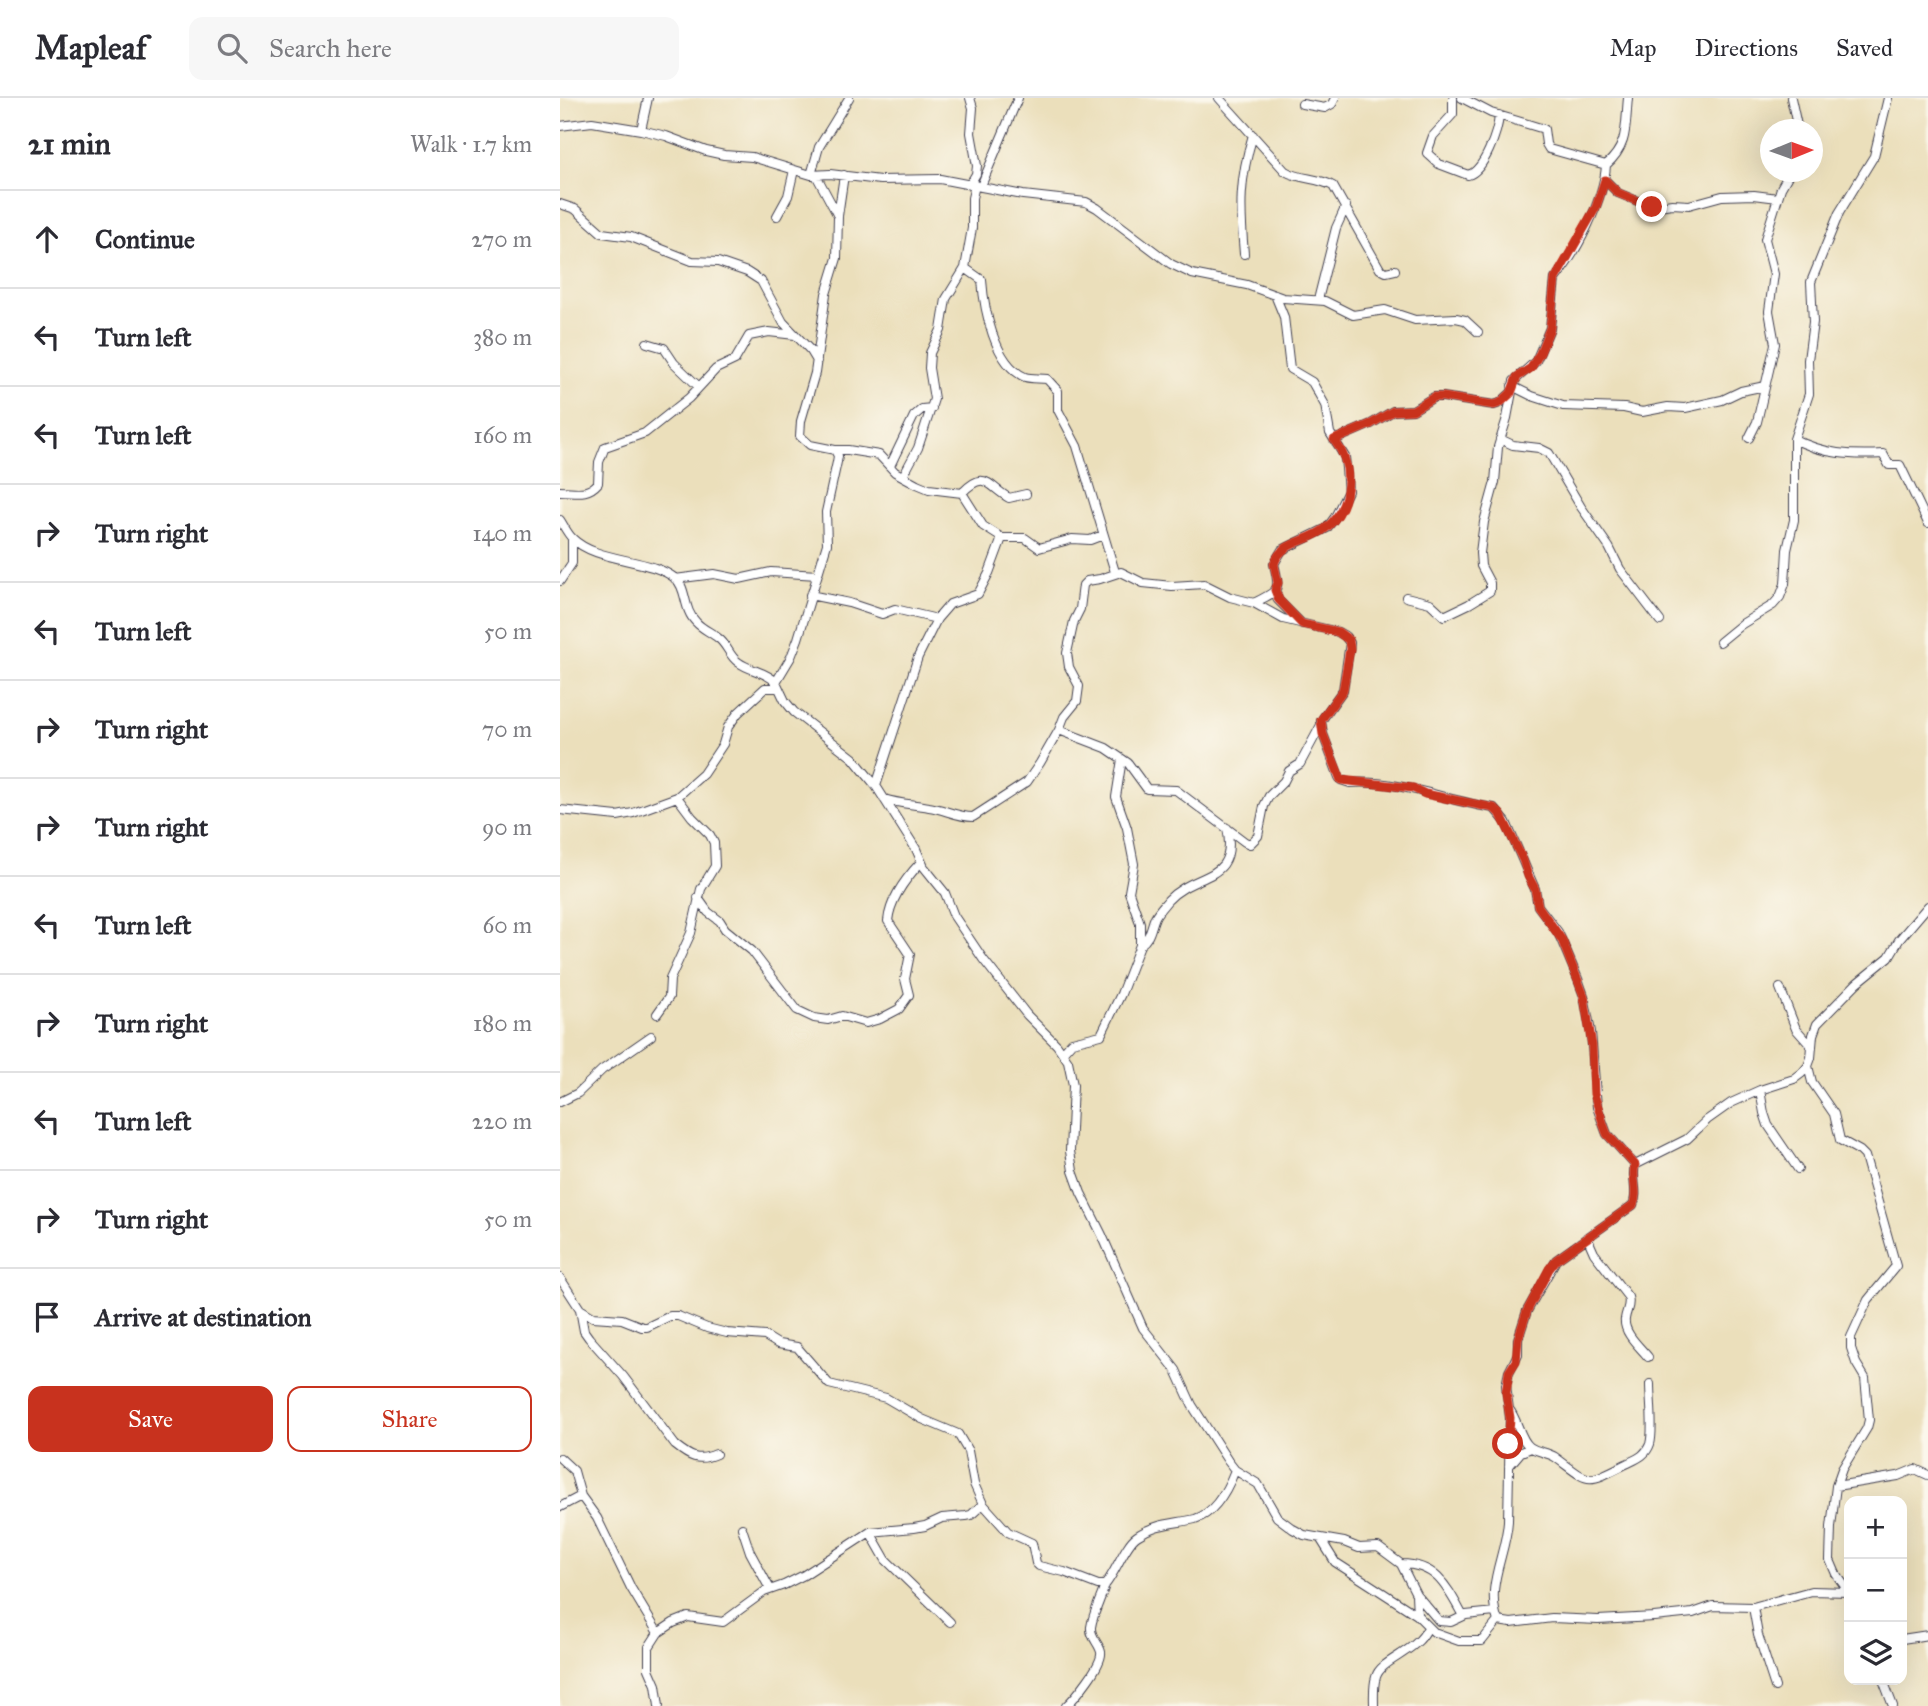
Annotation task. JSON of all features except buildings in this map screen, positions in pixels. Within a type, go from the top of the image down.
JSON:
[{"type":"street","points":[[642,130],[648,98]]},
{"type":"street","points":[[838,216],[814,175],[819,147],[849,98]]},
{"type":"street","points":[[904,476],[918,448],[932,408],[934,399],[929,368],[930,353],[941,330],[946,299],[965,268],[972,228],[972,198],[977,166],[971,133],[973,108],[970,98]]},
{"type":"street","points":[[975,185],[1018,98]]},
{"type":"street","points":[[1219,98],[1284,171],[1295,176],[1319,179],[1333,186],[1380,269],[1395,270]]},
{"type":"street","points":[[1303,104],[1325,108],[1332,104],[1335,98]]},
{"type":"street","points":[[1453,98],[1453,114],[1433,136],[1427,153],[1439,164],[1468,175],[1476,172],[1488,152],[1499,115]]},
{"type":"street","points":[[1462,98],[1499,115],[1544,129],[1545,144],[1549,149],[1606,165]]},
{"type":"street","points":[[1406,597],[1430,603],[1444,616],[1490,591],[1490,583],[1481,566],[1480,545],[1512,389],[1517,377],[1531,368],[1540,353],[1550,328],[1555,279],[1596,207],[1605,180],[1606,165],[1616,157],[1624,143],[1628,98]]},
{"type":"street","points":[[1791,98],[1796,119]]},
{"type":"street","points":[[1720,642],[1742,624],[1773,605],[1780,597],[1785,584],[1787,550],[1794,520],[1794,439],[1809,394],[1808,360],[1813,322],[1811,282],[1839,213],[1874,156],[1888,98]]},
{"type":"street","points":[[560,126],[592,122],[642,130],[666,135],[706,151],[752,157],[814,175],[844,175],[880,180],[932,178],[1023,195],[1092,204],[1181,270],[1247,285],[1275,295],[1334,304],[1353,315],[1385,310],[1415,320],[1456,318],[1465,320],[1478,332]]},
{"type":"street","points":[[1244,254],[1240,225],[1242,175],[1253,135]]},
{"type":"street","points":[[777,216],[788,196],[794,170]]},
{"type":"street","points":[[844,175],[838,216],[839,250],[826,294],[817,361],[801,421],[800,436],[810,445],[873,453],[904,476],[929,489],[962,493]]},
{"type":"street","points":[[1605,180],[1618,193],[1647,206],[1689,205],[1718,197],[1754,195],[1778,198]]},
{"type":"street","points":[[1749,438],[1755,431],[1775,344],[1769,311],[1774,274],[1765,239],[1785,182]]},
{"type":"street","points":[[560,204],[575,209],[601,233],[631,237],[692,261],[718,262],[747,272],[761,281],[783,322],[817,361]]},
{"type":"street","points":[[1318,300],[1336,228],[1346,205]]},
{"type":"street","points":[[965,268],[982,280],[987,321],[1004,356],[1022,375],[1047,379],[1054,385],[1059,398],[1058,410],[1077,446],[1115,572]]},
{"type":"street","points":[[1254,603],[1268,598],[1275,590],[1278,583],[1274,564],[1276,557],[1291,544],[1327,528],[1348,491],[1345,457],[1330,433],[1325,405],[1317,388],[1290,369],[1284,317],[1275,295]]},
{"type":"street","points":[[560,491],[592,490],[598,484],[599,462],[605,447],[645,432],[699,387],[716,369],[735,360],[750,336],[769,332],[794,335]]},
{"type":"street","points":[[647,343],[664,348],[674,363],[699,387]]},
{"type":"street","points":[[1512,389],[1563,406],[1624,408],[1642,412],[1668,407],[1685,408],[1765,386]]},
{"type":"street","points":[[1334,440],[1393,411],[1413,410],[1434,397],[1494,405],[1500,403],[1512,389]]},
{"type":"street","points":[[890,466],[914,416],[922,410],[932,408]]},
{"type":"street","points":[[1500,439],[1513,445],[1539,448],[1549,453],[1580,507],[1609,547],[1620,569],[1660,621]]},
{"type":"street","points":[[1794,439],[1807,446],[1845,455],[1864,457],[1883,454],[1889,465],[1900,465],[1928,523]]},
{"type":"street","points":[[777,685],[798,639],[827,544],[826,512],[837,462],[835,450]]},
{"type":"street","points":[[962,493],[973,482],[978,481],[991,483],[1009,498],[1026,494]]},
{"type":"street","points":[[962,493],[983,526],[1002,538],[1025,538],[1038,548],[1072,539],[1090,540],[1103,535]]},
{"type":"street","points":[[560,520],[572,538],[595,550],[649,567],[676,579],[688,612],[697,624],[719,638],[741,664],[763,673],[777,685],[794,712],[853,758],[876,786],[916,849],[927,872],[945,893],[954,916],[983,959],[1027,1015],[1063,1052],[1071,1069],[1073,1085],[1070,1151],[1081,1194],[1143,1328],[1176,1370],[1192,1405],[1235,1470],[1258,1484],[1270,1508],[1285,1524],[1304,1535],[1363,1549],[1378,1547],[1401,1564],[1416,1594],[1439,1622],[1451,1622],[1462,1616],[1494,1612]]},
{"type":"street","points":[[560,581],[572,563],[572,538]]},
{"type":"street","points":[[876,786],[918,657],[937,619],[950,604],[978,594],[1002,538]]},
{"type":"street","points":[[676,579],[714,574],[739,579],[771,572],[817,575]]},
{"type":"street","points":[[884,799],[964,817],[976,816],[1027,782],[1078,696],[1079,686],[1069,667],[1067,653],[1073,624],[1080,609],[1083,585],[1087,581],[1115,572],[1127,573],[1143,583],[1172,586],[1204,584],[1230,597],[1254,603],[1270,614],[1338,632],[1350,643],[1343,690],[1323,715],[1321,725],[1300,764],[1289,771],[1284,781],[1269,796],[1264,806],[1257,839],[1247,843],[1176,790],[1147,789],[1128,763],[1106,748],[1059,730]]},
{"type":"street","points":[[1275,590],[1279,600],[1302,624]]},
{"type":"street","points":[[810,595],[849,603],[882,614],[895,609],[937,619]]},
{"type":"street","points":[[560,810],[617,816],[677,797],[703,774],[723,744],[728,727],[738,713],[765,688],[777,685]]},
{"type":"street","points":[[1321,725],[1341,780],[1413,788],[1425,794],[1494,808],[1501,815],[1535,889],[1538,906],[1562,940],[1584,996],[1592,1046],[1594,1094],[1607,1134],[1635,1165]]},
{"type":"street","points":[[1122,759],[1116,797],[1134,864],[1129,892],[1140,923],[1140,946]]},
{"type":"street","points":[[657,1014],[669,996],[670,979],[691,933],[698,898],[705,880],[715,866],[710,835],[677,797]]},
{"type":"street","points":[[1063,1052],[1072,1042],[1101,1035],[1140,946],[1151,933],[1160,910],[1173,895],[1207,877],[1228,859],[1230,847],[1227,828]]},
{"type":"street","points":[[698,898],[725,929],[752,951],[797,1010],[822,1020],[842,1016],[866,1023],[899,1009],[909,995],[905,979],[911,954],[888,921],[892,904],[910,874],[922,862]]},
{"type":"street","points":[[1844,1585],[1830,1560],[1830,1527],[1836,1486],[1842,1469],[1867,1428],[1869,1420],[1865,1378],[1856,1363],[1851,1337],[1868,1300],[1896,1266],[1866,1159],[1860,1151],[1840,1140],[1833,1114],[1812,1082],[1808,1066],[1815,1028],[1824,1016],[1888,957],[1928,906]]},
{"type":"street","points":[[1780,988],[1796,1029],[1812,1047]]},
{"type":"street","points":[[560,1101],[578,1093],[602,1070],[651,1036]]},
{"type":"street","points":[[1498,1621],[1494,1612],[1496,1574],[1507,1535],[1509,1409],[1506,1385],[1509,1372],[1516,1361],[1518,1339],[1527,1311],[1556,1260],[1633,1205],[1636,1196],[1633,1173],[1635,1165],[1686,1139],[1722,1108],[1760,1090],[1794,1079],[1808,1066]]},
{"type":"street","points":[[1760,1090],[1768,1125],[1798,1169]]},
{"type":"street","points":[[1587,1237],[1594,1253],[1628,1297],[1630,1302],[1626,1328],[1648,1357]]},
{"type":"street","points":[[560,1278],[563,1290],[580,1309],[593,1317],[622,1319],[642,1327],[670,1316],[678,1316],[727,1333],[765,1336],[778,1344],[797,1347],[830,1384],[886,1398],[922,1419],[958,1434],[968,1451],[974,1484],[983,1504],[1008,1532],[1032,1543],[1036,1563],[1098,1586],[1105,1586]]},
{"type":"street","points":[[580,1309],[582,1324],[589,1338],[623,1376],[675,1445],[685,1453],[704,1459],[716,1454]]},
{"type":"street","points":[[1509,1409],[1517,1418],[1522,1437],[1531,1448],[1554,1457],[1588,1480],[1603,1476],[1645,1454],[1650,1444],[1650,1384]]},
{"type":"street","points":[[1508,1468],[1521,1452],[1531,1448]]},
{"type":"street","points":[[560,1458],[574,1471],[581,1496],[601,1526],[631,1588],[658,1633]]},
{"type":"street","points":[[1836,1486],[1898,1476],[1915,1469],[1928,1475]]},
{"type":"street","points":[[1066,1706],[1076,1696],[1101,1657],[1091,1626],[1105,1586],[1132,1540],[1163,1524],[1198,1518],[1205,1514],[1223,1495],[1235,1470]]},
{"type":"street","points":[[560,1507],[581,1496]]},
{"type":"street","points":[[659,1706],[656,1685],[649,1669],[649,1647],[658,1633],[673,1623],[688,1617],[723,1622],[771,1589],[804,1575],[870,1532],[915,1528],[942,1518],[971,1515],[983,1504]]},
{"type":"street","points":[[742,1528],[750,1552],[771,1589]]},
{"type":"street","points":[[870,1532],[886,1560],[950,1622]]},
{"type":"street","points":[[1320,1538],[1335,1562],[1418,1615],[1427,1627],[1448,1638],[1477,1643],[1498,1621]]},
{"type":"street","points":[[1401,1564],[1423,1566],[1437,1576],[1462,1616]]},
{"type":"street","points":[[1498,1621],[1511,1623],[1552,1618],[1646,1618],[1693,1613],[1713,1606],[1753,1607],[1811,1591],[1844,1592]]},
{"type":"street","points":[[1416,1594],[1418,1615]]},
{"type":"street","points":[[1753,1607],[1758,1635],[1775,1687]]},
{"type":"street","points":[[1374,1706],[1378,1671],[1387,1662],[1405,1653],[1427,1627]]},
{"type":"street","points":[[1907,1638],[1928,1635]]},
{"type":"street","points":[[1885,1685],[1893,1706]]},
{"type":"route","points":[[1508,1444],[1510,1418],[1506,1385],[1518,1354],[1518,1339],[1527,1311],[1556,1260],[1636,1201],[1633,1173],[1635,1165],[1607,1134],[1594,1094],[1591,1032],[1584,996],[1562,940],[1538,906],[1535,889],[1506,822],[1494,808],[1425,794],[1413,788],[1341,780],[1323,734],[1321,720],[1343,690],[1349,640],[1338,632],[1302,624],[1279,600],[1275,590],[1278,583],[1274,564],[1282,550],[1327,528],[1346,497],[1348,491],[1345,457],[1334,440],[1393,411],[1413,410],[1434,397],[1494,405],[1511,393],[1514,381],[1531,368],[1540,353],[1550,328],[1555,279],[1581,237],[1602,194],[1605,180],[1618,193],[1652,207]]}]
